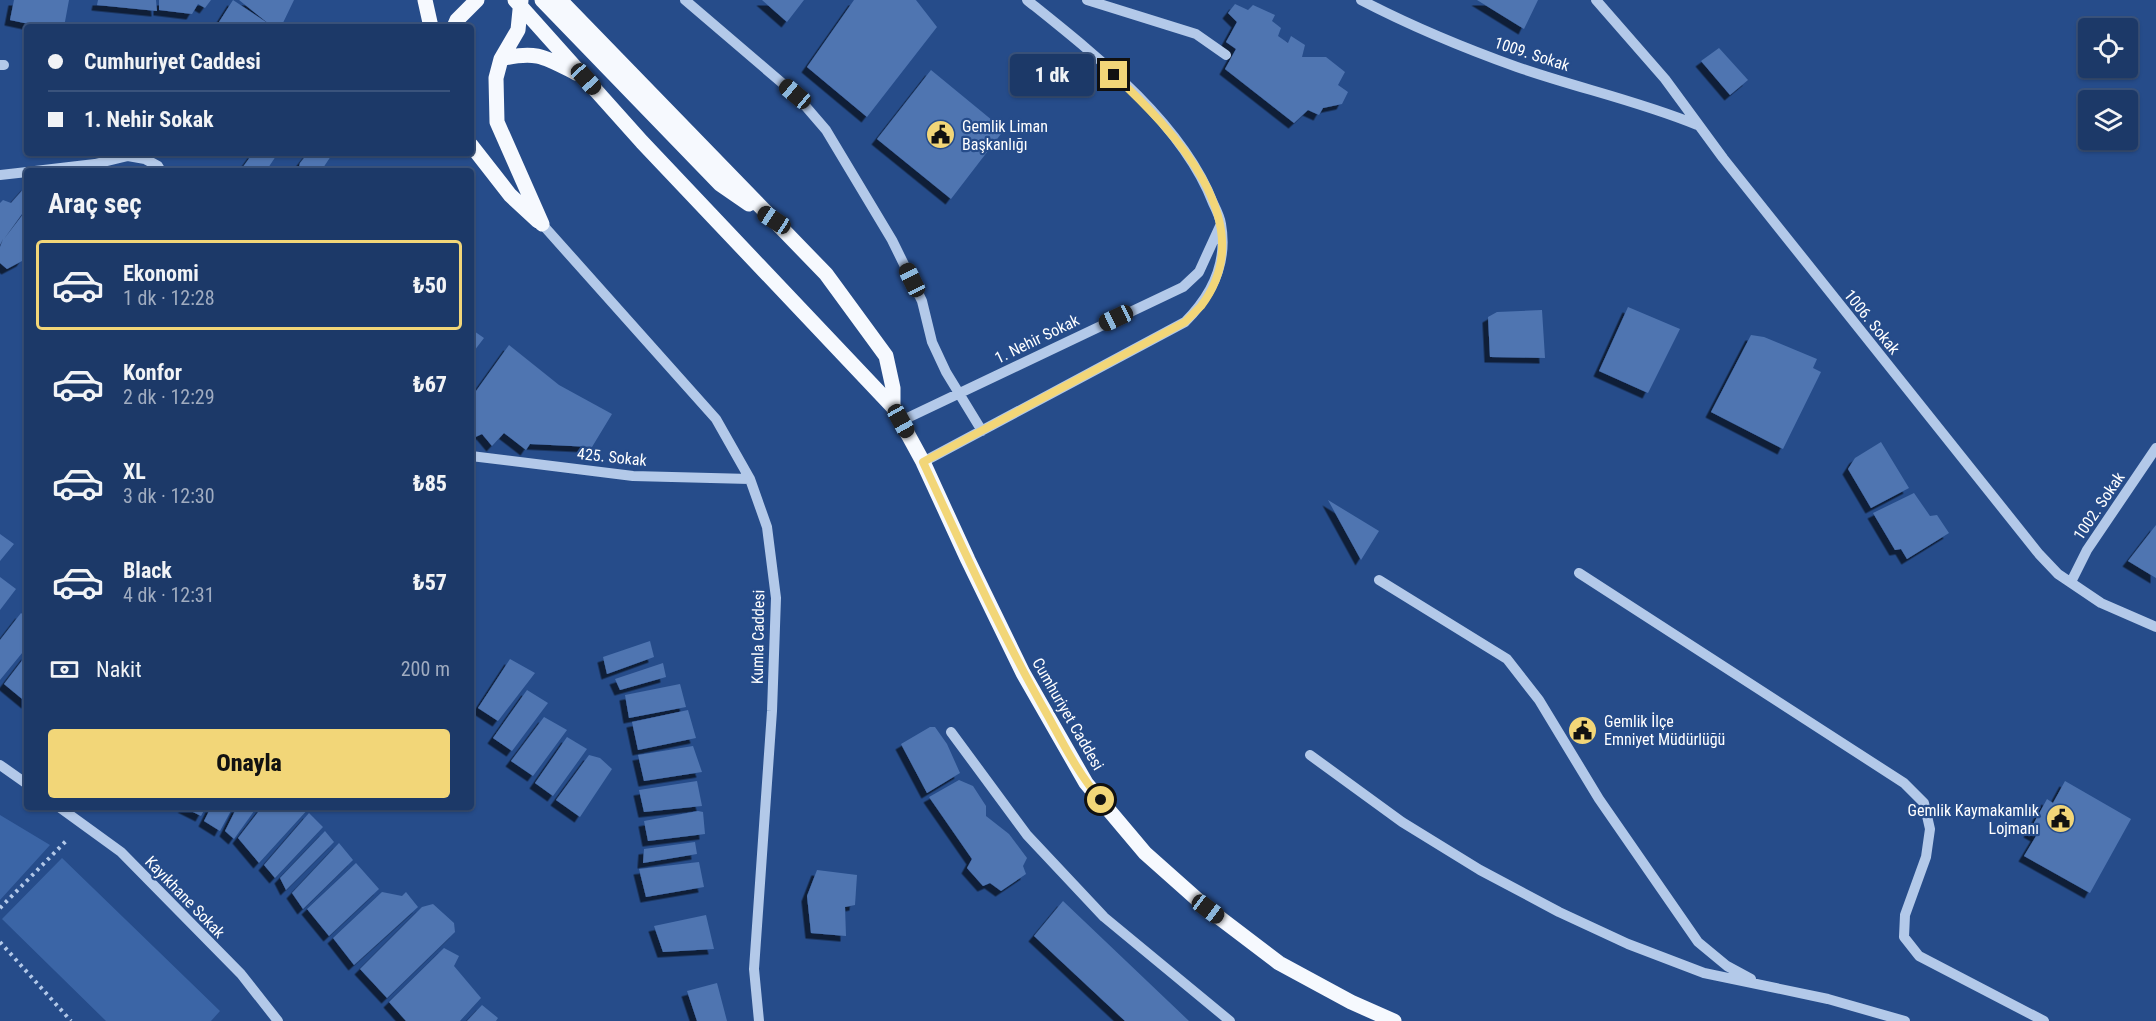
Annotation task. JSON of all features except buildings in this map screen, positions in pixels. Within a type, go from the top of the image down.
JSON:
[{"type":"main road","points":[[425,0],[430,24]]},
{"type":"main road","points":[[455,24],[477,0]]},
{"type":"main road","points":[[542,0],[720,184],[774,220]]},
{"type":"main road","points":[[560,0],[826,273],[886,356],[893,388],[893,407]]},
{"type":"main road","points":[[519,2],[642,142],[893,407]]},
{"type":"main road","points":[[519,2],[518,30],[501,59],[496,78],[497,122],[542,224]]},
{"type":"main road","points":[[501,59],[521,54],[533,54],[550,59],[586,79]]},
{"type":"main road","points":[[474,149],[510,195],[542,224]]},
{"type":"main road","name":"Cumhuriyet Caddesi","points":[[893,407],[923,462],[1023,673],[1086,783],[1145,853],[1208,909],[1279,963],[1351,1002],[1394,1021]]},
{"type":"street","points":[[685,0],[795,94],[826,130],[892,240],[922,301],[932,342],[946,372],[982,431]]},
{"type":"street","points":[[923,462],[1185,322],[1201,306],[1213,286],[1223,253],[1221,223],[1209,190],[1187,153],[1145,103],[1083,46],[1027,0]]},
{"type":"street","points":[[1086,0],[1196,34],[1226,55]]},
{"type":"street","name":"1009. Sokak","points":[[1360,0],[1431,33],[1519,67],[1652,107],[1699,126]]},
{"type":"street","name":"1006. Sokak","points":[[1596,0],[1665,79],[1730,168],[2009,517],[2058,574],[2101,603],[2156,627]]},
{"type":"street","points":[[61,168],[95,164],[128,156],[145,159],[159,168]]},
{"type":"street","points":[[0,175],[24,172]]},
{"type":"street","name":"1. Nehir Sokak","points":[[901,421],[1183,287],[1199,272],[1221,223]]},
{"type":"street","name":"Kumla Caddesi","points":[[542,224],[716,419],[750,478],[767,527],[776,598],[772,711],[754,969],[759,1021]]},
{"type":"street","name":"1002. Sokak","points":[[2071,582],[2087,550],[2156,448]]},
{"type":"street","name":"425. Sokak","points":[[474,456],[633,476],[750,478]]},
{"type":"street","points":[[1579,573],[1904,783],[1924,803],[1930,829],[1926,857],[1905,915],[1904,937],[1919,956],[2044,1021]]},
{"type":"street","points":[[1379,580],[1507,659],[1539,700],[1599,799],[1698,942],[1727,966],[1762,985]]},
{"type":"street","points":[[951,732],[1027,835],[1104,917],[1230,1021]]},
{"type":"street","points":[[1310,755],[1402,822],[1479,870],[1559,912],[1628,944],[1704,973],[1828,999],[1905,1021]]},
{"type":"street","points":[[0,765],[24,782]]},
{"type":"street","name":"Kayıkhane Sokak","points":[[63,810],[121,852],[241,974],[278,1021]]},
{"type":"path","points":[[0,908],[83,824]]},
{"type":"path","points":[[0,942],[71,1021]]},
{"type":"shaded area","points":[[0,815],[50,845],[0,900]]},
{"type":"shaded area","points":[[62,858],[220,1011],[211,1021],[106,1021],[2,919]]},
{"type":"place","name":"Gemlik Liman Başkanlığı","points":[[941,135]]},
{"type":"place","name":"Gemlik İlçe Emniyet Müdürlüğü","points":[[1583,730]]},
{"type":"place","name":"Gemlik Kaymakamlık Lojmanı","points":[[2060,819]]},
{"type":"route","points":[[1101,800],[1086,783],[1023,673],[923,462],[1185,322],[1201,306],[1213,286],[1223,253],[1221,223],[1209,190],[1187,153],[1145,103],[1114,75]]}]
